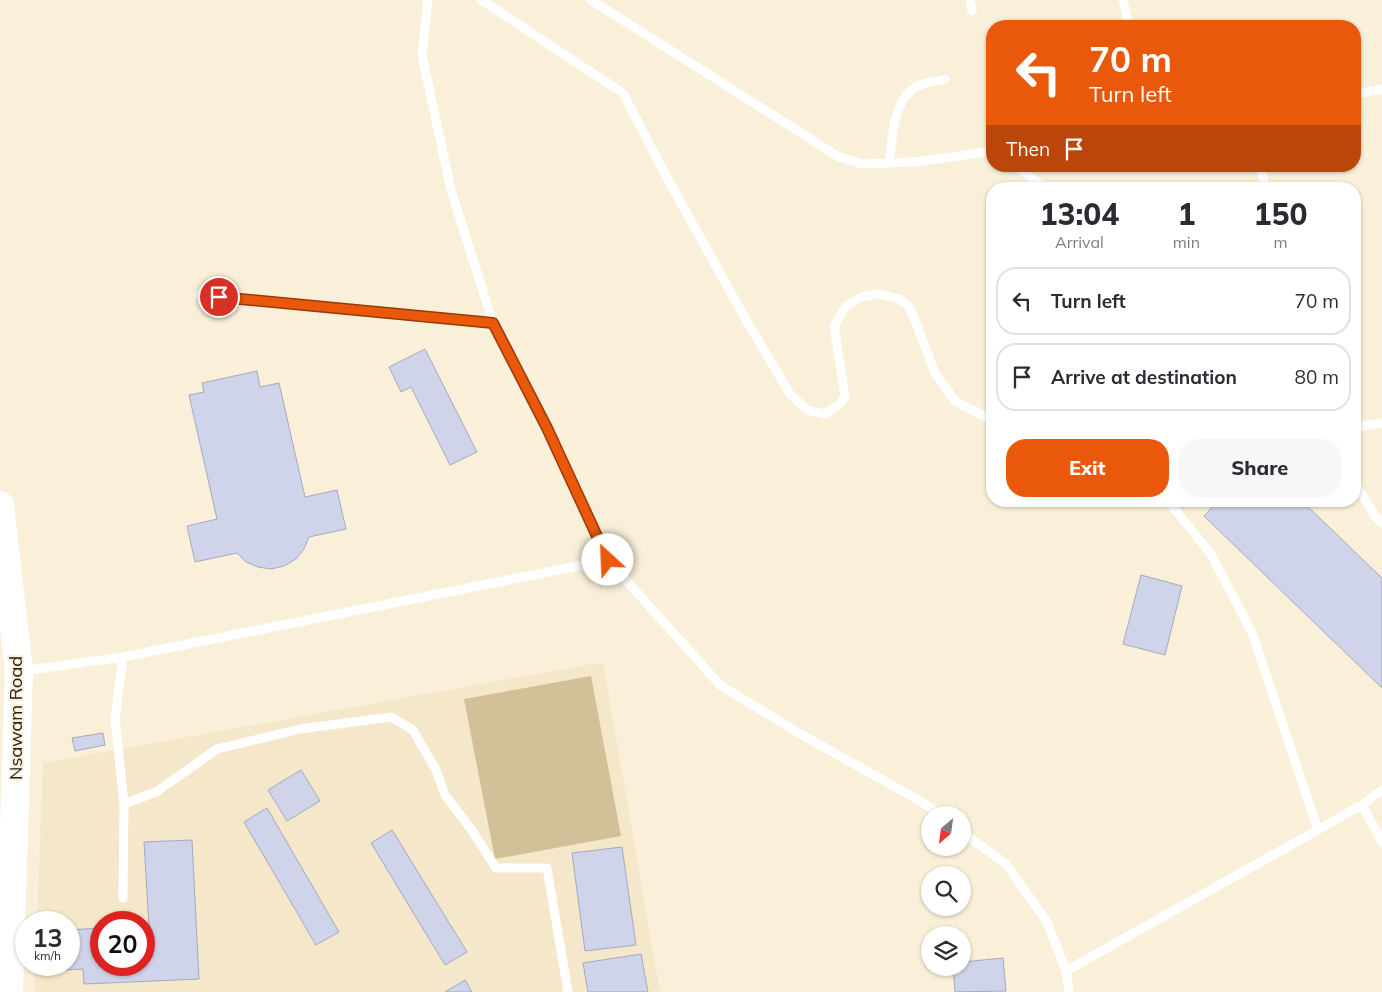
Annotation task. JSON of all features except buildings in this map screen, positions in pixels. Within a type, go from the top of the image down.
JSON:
[{"type":"highway","name":"Nsawam Road","points":[[0,505],[19,671],[9,992]]},
{"type":"lane","points":[[428,0],[422,54],[451,190],[493,323],[547,428],[608,560],[720,685],[797,732],[928,806]]},
{"type":"lane","points":[[481,0],[623,93],[666,176],[745,318],[790,394],[807,410],[825,414],[841,403],[845,396],[834,326],[846,306],[861,297],[879,294],[900,299],[908,306],[914,315],[935,373],[956,402],[986,417]]},
{"type":"lane","points":[[591,0],[839,157],[862,164],[924,161],[986,152]]},
{"type":"lane","points":[[970,0],[972,11]]},
{"type":"lane","points":[[1123,0],[1127,20]]},
{"type":"lane","points":[[889,163],[896,118],[903,99],[918,86],[945,79]]},
{"type":"lane","points":[[1361,93],[1382,89]]},
{"type":"lane","points":[[1024,172],[1036,182]]},
{"type":"lane","points":[[199,295],[493,323]]},
{"type":"lane","points":[[1361,426],[1382,423]]},
{"type":"lane","points":[[1361,493],[1375,516],[1382,523]]},
{"type":"lane","points":[[1173,507],[1211,554],[1252,633],[1318,830]]},
{"type":"lane","points":[[19,671],[123,656],[608,560]]},
{"type":"lane","points":[[123,656],[115,719],[124,804],[123,898]]},
{"type":"lane","points":[[124,804],[156,792],[217,749],[300,728],[391,717],[413,730],[436,770],[445,795],[471,828],[496,868],[546,868],[568,992]]},
{"type":"lane","points":[[1066,971],[1362,805],[1382,790]]},
{"type":"lane","points":[[1362,805],[1382,842]]},
{"type":"lane","points":[[971,839],[1006,864],[1047,922],[1066,971],[1069,992]]},
{"type":"shaded area","points":[[603,662],[660,992],[35,992],[36,976],[80,976],[80,911],[37,911],[43,763]]},
{"type":"shaded area","points":[[591,676],[621,836],[495,859],[464,699]]},
{"type":"route","points":[[219,297],[493,323],[547,428],[608,560]]}]
